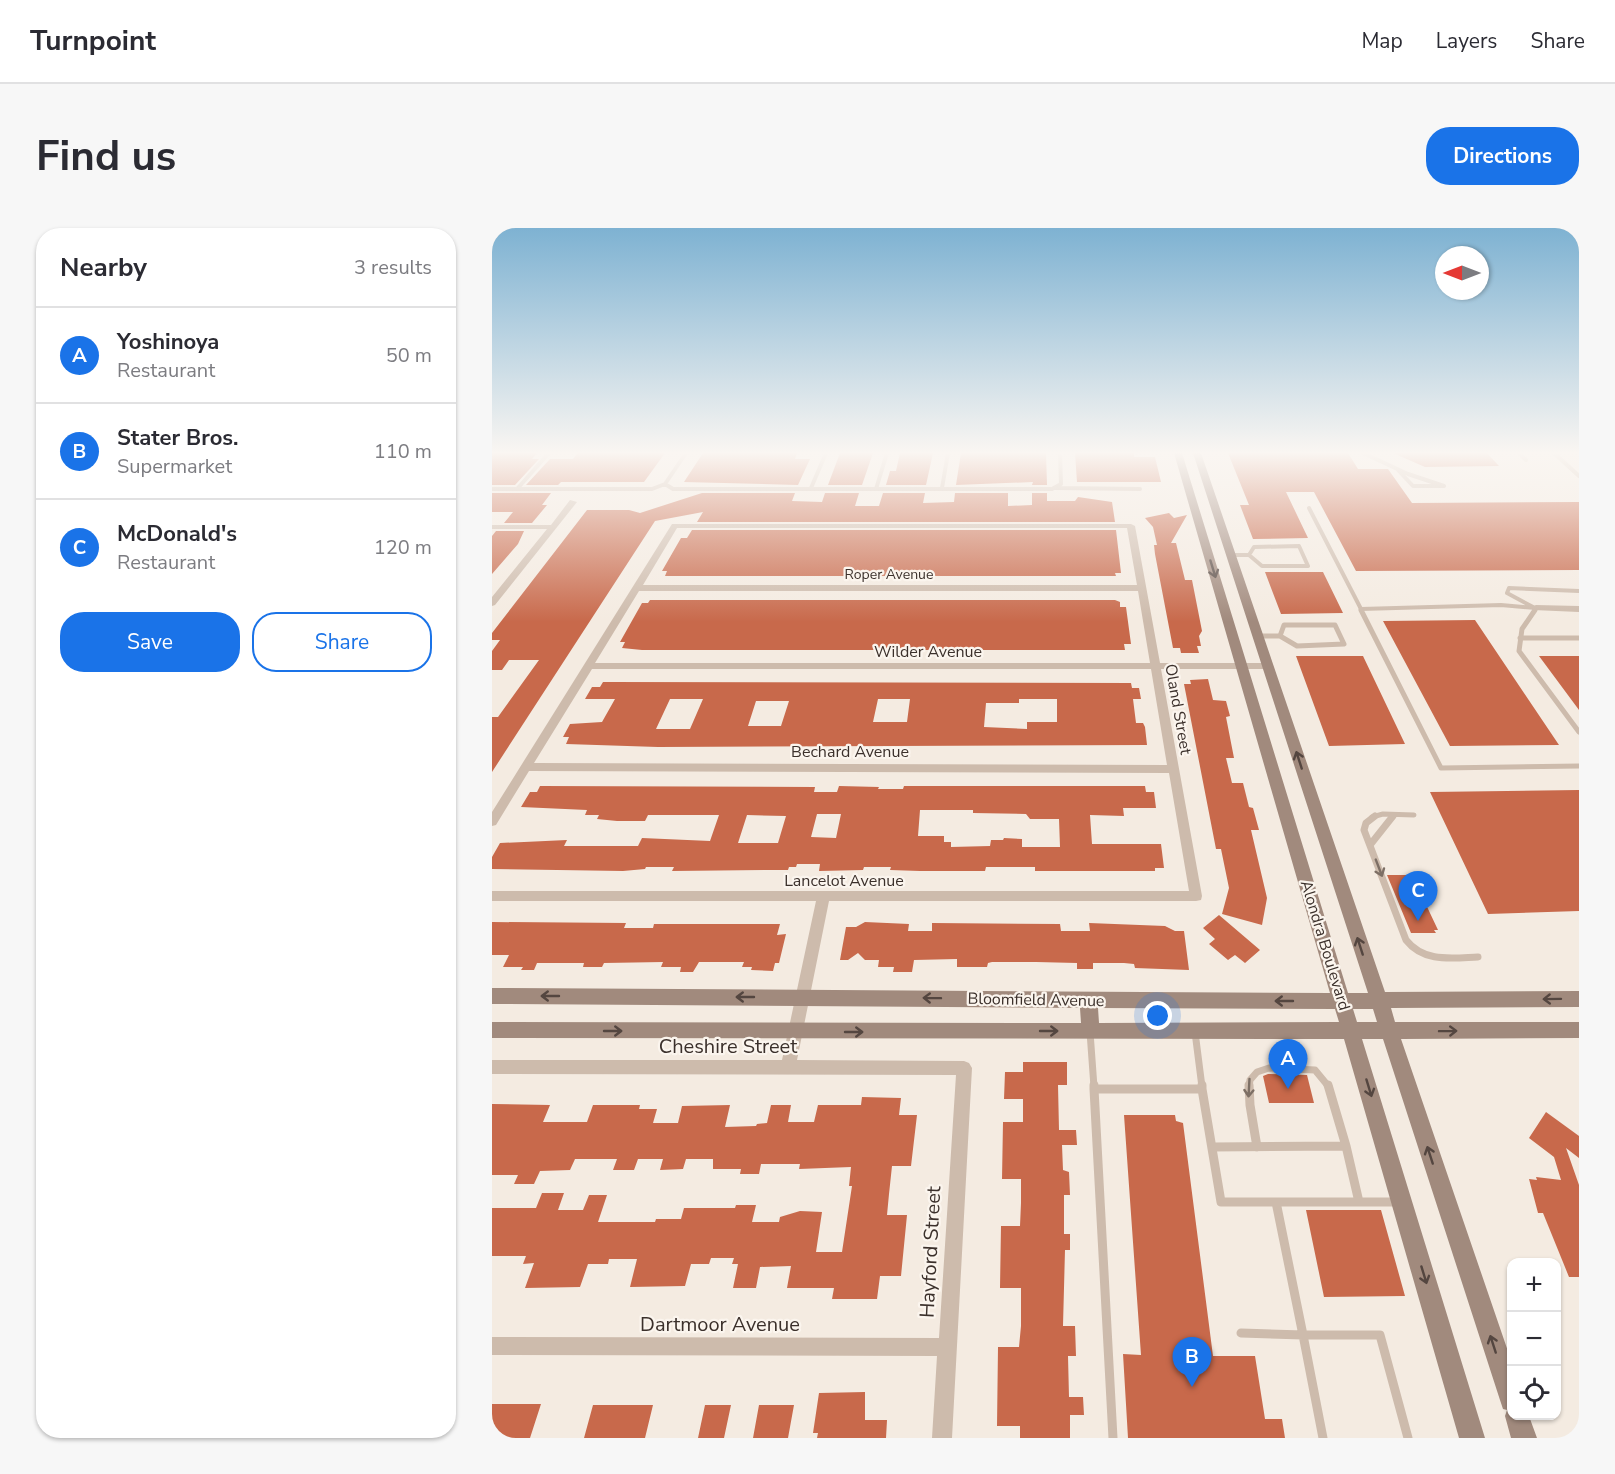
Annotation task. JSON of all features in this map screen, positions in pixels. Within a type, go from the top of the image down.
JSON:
[{"type":"main road","name":"Alondra Boulevard","points":[[1195,509],[1472,1438]]},
{"type":"main road","name":"Alondra Boulevard","points":[[1216,509],[1507,1385]]},
{"type":"main road","name":"Bloomfield Avenue","points":[[492,996],[1343,1001],[1579,999]]},
{"type":"main road","points":[[1089,1000],[1090,1031]]},
{"type":"main road","name":"Bloomfield Avenue","points":[[492,1030],[796,1032],[1579,1030]]},
{"type":"main road","points":[[1518,1420],[1524,1438]]},
{"type":"street","points":[[492,603],[567,509]]},
{"type":"street","points":[[492,526],[553,527]]},
{"type":"street","name":"Oland Street","points":[[637,588],[675,526],[1131,526],[1196,896]]},
{"type":"street","points":[[492,587],[505,587]]},
{"type":"street","points":[[492,822],[637,588]]},
{"type":"street","name":"Roper Avenue","points":[[637,588],[1142,588]]},
{"type":"street","points":[[1536,608],[1579,609]]},
{"type":"street","name":"Wilder Avenue","points":[[588,666],[1268,666]]},
{"type":"street","name":"Bechard Avenue","points":[[526,767],[1173,769]]},
{"type":"street","name":"Lancelot Avenue","points":[[492,896],[1196,896]]},
{"type":"street","points":[[788,1067],[824,896]]},
{"type":"street","name":"Cheshire Street","points":[[492,1067],[964,1068]]},
{"type":"street","name":"Hayford Street","points":[[942,1438],[964,1068]]},
{"type":"street","name":"Dartmoor Avenue","points":[[492,1346],[947,1347]]},
{"type":"lane","points":[[1310,509],[1441,768],[1579,766]]},
{"type":"lane","points":[[1231,555],[1249,555],[1262,566],[1308,566],[1299,546],[1254,547],[1249,555]]},
{"type":"lane","points":[[1536,608],[1507,593],[1509,588],[1579,591]]},
{"type":"lane","points":[[1361,609],[1501,605],[1536,608]]},
{"type":"lane","points":[[1536,608],[1522,629],[1519,651],[1579,732]]},
{"type":"lane","points":[[1258,636],[1280,636],[1297,646],[1344,644],[1335,625],[1284,625],[1280,636]]},
{"type":"lane","points":[[1520,638],[1579,638]]},
{"type":"lane","points":[[1370,845],[1394,814]]},
{"type":"lane","points":[[1414,814],[1370,816],[1365,822],[1370,845],[1412,950],[1422,956],[1478,957]]},
{"type":"lane","points":[[1090,1031],[1113,1438]]},
{"type":"lane","points":[[1195,1032],[1221,1202],[1402,1202]]},
{"type":"lane","points":[[1257,1147],[1248,1082],[1256,1071],[1296,1068],[1315,1070],[1329,1085],[1359,1202]]},
{"type":"lane","points":[[1094,1089],[1202,1089]]},
{"type":"lane","points":[[1213,1147],[1346,1146]]},
{"type":"lane","points":[[1276,1202],[1323,1438]]},
{"type":"lane","points":[[1242,1333],[1380,1335],[1408,1438]]},
{"type":"building","points":[[492,509],[543,509],[532,523],[504,523],[513,512],[492,512]]},
{"type":"building","points":[[651,509],[1113,509],[1115,522],[697,522],[703,512],[655,521],[492,772],[492,717],[498,717],[539,660],[509,660],[502,670],[492,670],[492,651],[500,640],[492,640],[492,633],[587,510],[629,510],[640,513]]},
{"type":"building","points":[[1242,509],[1294,509],[1308,538],[1253,539]]},
{"type":"building","points":[[1323,509],[1579,509],[1579,570],[1356,571]]},
{"type":"building","points":[[1169,513],[1174,518],[1187,515],[1171,543],[1176,543],[1185,580],[1192,580],[1202,631],[1199,636],[1201,646],[1197,646],[1199,653],[1181,653],[1180,648],[1173,648],[1155,554],[1154,545],[1157,545],[1153,527],[1145,518]]},
{"type":"building","points":[[692,530],[1116,530],[1121,573],[1115,573],[1116,576],[665,576],[667,571],[662,571],[681,538],[687,538]]},
{"type":"building","points":[[496,531],[524,531],[518,544],[492,574],[492,536]]},
{"type":"building","points":[[1265,572],[1323,572],[1343,613],[1281,614]]},
{"type":"building","points":[[650,600],[1115,600],[1120,602],[1120,607],[1126,607],[1131,644],[1124,644],[1125,650],[642,650],[622,648],[625,642],[620,642],[642,603],[648,603]]},
{"type":"building","points":[[1475,620],[1559,745],[1450,746],[1383,621]]},
{"type":"building","points":[[1296,656],[1363,656],[1405,744],[1329,746]]},
{"type":"building","points":[[1539,656],[1579,656],[1579,710]]},
{"type":"building","points":[[1208,679],[1213,700],[1226,701],[1230,716],[1226,717],[1234,758],[1226,758],[1232,783],[1243,783],[1249,807],[1253,808],[1259,830],[1251,830],[1267,898],[1262,925],[1222,914],[1229,888],[1221,849],[1216,849],[1184,684],[1191,684],[1190,680]]},
{"type":"building","points":[[603,682],[1131,683],[1132,688],[1139,688],[1141,699],[1133,699],[1136,723],[1143,723],[1145,727],[1147,745],[658,747],[566,744],[569,737],[563,737],[570,724],[602,722],[615,699],[585,699],[592,687],[600,687]],"holes":[[[670,699],[703,699],[690,729],[656,729]],[[878,699],[910,699],[907,722],[873,722]],[[1019,699],[1057,699],[1057,722],[1027,722],[1027,729],[984,727],[986,703],[1019,703]],[[756,701],[789,701],[781,726],[748,726]]]},
{"type":"building","points":[[540,786],[815,787],[814,792],[837,792],[839,786],[903,789],[904,786],[1145,786],[1146,792],[1154,792],[1156,808],[1123,808],[1124,816],[1090,815],[1092,844],[1161,844],[1164,868],[1155,868],[1155,871],[1035,871],[1035,867],[986,867],[985,871],[920,871],[890,870],[891,867],[864,867],[863,870],[819,871],[820,864],[797,864],[796,867],[789,867],[788,870],[672,871],[674,867],[646,867],[623,871],[492,869],[492,857],[500,843],[567,840],[564,846],[638,846],[642,838],[710,841],[719,815],[648,815],[645,821],[617,821],[597,819],[599,815],[585,815],[587,810],[521,807],[530,792],[537,792]],"holes":[[[920,810],[973,810],[973,813],[1026,814],[1030,819],[1059,819],[1060,847],[1022,847],[1022,839],[1004,838],[1003,840],[991,840],[990,846],[951,847],[951,842],[944,842],[944,836],[918,836]],[[817,814],[841,814],[836,838],[811,837]],[[747,815],[786,816],[778,843],[738,843]]]},
{"type":"building","points":[[1579,790],[1579,911],[1488,914],[1430,792]]},
{"type":"building","points":[[1387,875],[1412,875],[1438,930],[1434,930],[1436,933],[1411,933]]},
{"type":"building","points":[[1219,915],[1260,950],[1245,963],[1235,955],[1228,960],[1209,944],[1215,939],[1203,928]]},
{"type":"building","points":[[492,922],[626,923],[624,928],[653,928],[654,924],[780,924],[777,935],[786,934],[779,963],[775,963],[773,971],[751,970],[752,967],[742,967],[744,962],[699,962],[693,972],[680,972],[681,967],[661,967],[663,962],[604,963],[602,967],[583,967],[584,963],[537,963],[534,970],[521,970],[523,967],[503,967],[509,955],[492,955]]},
{"type":"building","points":[[865,922],[909,924],[908,931],[932,931],[932,923],[1060,924],[1061,931],[1090,931],[1089,923],[1165,926],[1175,931],[1184,931],[1189,970],[1135,968],[1134,964],[1124,963],[1093,963],[1093,969],[1077,969],[1077,963],[1036,962],[992,962],[988,963],[987,967],[957,967],[957,959],[914,960],[912,972],[893,972],[894,967],[878,967],[879,960],[865,960],[858,953],[848,960],[840,960],[846,927],[856,927]]},
{"type":"building","points":[[1023,1062],[1067,1062],[1067,1085],[1058,1085],[1059,1130],[1076,1130],[1077,1145],[1062,1145],[1063,1170],[1069,1172],[1070,1195],[1064,1195],[1064,1234],[1070,1234],[1070,1250],[1065,1250],[1063,1326],[1075,1326],[1076,1356],[1068,1356],[1069,1397],[1083,1397],[1084,1415],[1070,1415],[1070,1438],[1020,1438],[1020,1426],[997,1426],[998,1347],[1019,1347],[1021,1326],[1021,1288],[1000,1288],[1001,1226],[1020,1226],[1021,1203],[1021,1179],[1002,1179],[1003,1122],[1023,1122],[1023,1099],[1004,1099],[1005,1072],[1023,1072]]},
{"type":"building","points":[[1268,1074],[1307,1075],[1314,1103],[1269,1103],[1263,1076]]},
{"type":"building","points":[[862,1097],[901,1098],[899,1115],[917,1115],[911,1166],[892,1166],[889,1194],[887,1215],[907,1215],[901,1276],[880,1276],[877,1299],[832,1299],[834,1288],[787,1288],[791,1266],[760,1267],[756,1288],[733,1288],[738,1264],[732,1264],[734,1258],[711,1258],[709,1264],[691,1264],[685,1286],[630,1287],[637,1259],[609,1259],[608,1264],[588,1264],[580,1287],[525,1288],[534,1263],[523,1264],[526,1256],[492,1256],[492,1208],[536,1208],[542,1193],[564,1193],[558,1210],[583,1210],[589,1195],[607,1195],[598,1222],[655,1222],[656,1219],[681,1219],[684,1208],[735,1208],[736,1205],[756,1205],[752,1222],[779,1222],[780,1217],[800,1211],[822,1212],[816,1252],[842,1252],[852,1186],[849,1186],[851,1167],[799,1169],[800,1164],[761,1164],[759,1174],[740,1174],[741,1169],[713,1169],[713,1159],[686,1159],[683,1169],[660,1170],[663,1159],[638,1159],[634,1170],[613,1170],[617,1159],[575,1159],[570,1170],[540,1171],[534,1184],[514,1184],[518,1175],[492,1175],[492,1104],[550,1105],[543,1122],[587,1122],[593,1105],[640,1105],[639,1109],[657,1109],[653,1123],[678,1123],[682,1106],[730,1105],[725,1127],[756,1126],[767,1123],[771,1105],[791,1105],[788,1122],[814,1122],[818,1105],[861,1105]]},
{"type":"building","points":[[1546,1112],[1579,1136],[1579,1158],[1566,1148],[1579,1185],[1579,1277],[1569,1277],[1543,1213],[1538,1213],[1529,1179],[1537,1180],[1536,1177],[1561,1180],[1554,1157],[1529,1138]]},
{"type":"building","points":[[1124,1115],[1175,1115],[1176,1121],[1183,1123],[1213,1356],[1255,1356],[1265,1419],[1282,1419],[1285,1438],[1128,1438],[1123,1354],[1141,1355]]},
{"type":"building","points":[[1306,1210],[1381,1210],[1405,1296],[1324,1297]]},
{"type":"building","points":[[865,1392],[865,1420],[887,1420],[886,1438],[817,1438],[818,1433],[813,1433],[819,1393]]},
{"type":"building","points":[[492,1404],[541,1404],[530,1438],[492,1438]]},
{"type":"building","points":[[593,1405],[653,1405],[645,1438],[584,1438]]},
{"type":"building","points":[[705,1405],[731,1405],[724,1438],[698,1438]]},
{"type":"building","points":[[759,1405],[794,1405],[788,1438],[753,1438]]},
{"type":"place","name":"McDonald's","points":[[1418,921]]},
{"type":"place","name":"Yoshinoya","points":[[1288,1089]]},
{"type":"place","name":"Stater Bros.","points":[[1192,1387]]}]
